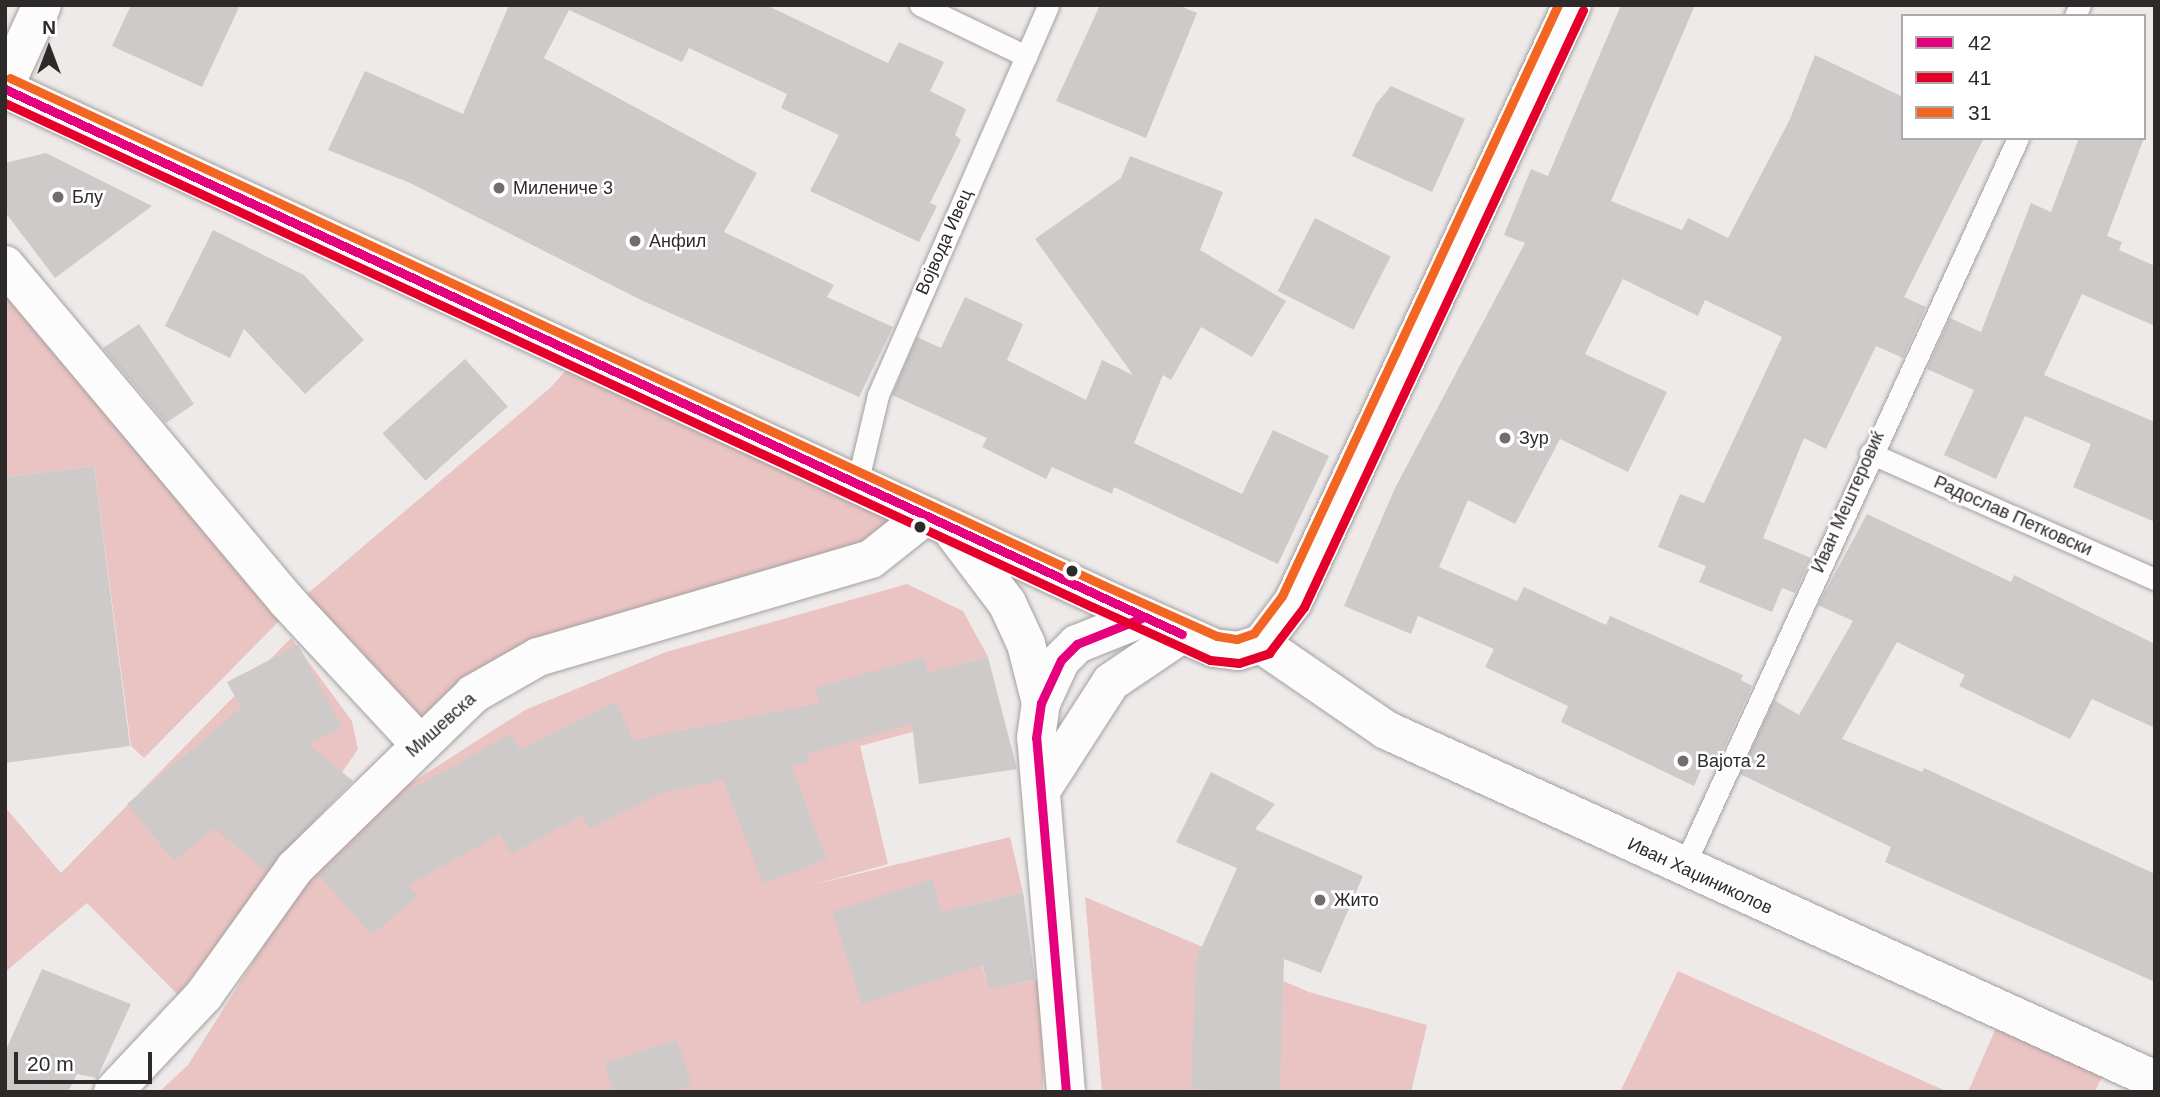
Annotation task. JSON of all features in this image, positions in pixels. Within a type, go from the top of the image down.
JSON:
[{"type":"street","points":[[42,5],[5,87],[1144,617],[1214,648],[1238,651],[1261,645],[1293,602],[1572,5]]},
{"type":"street","points":[[5,265],[287,601],[419,743]]},
{"type":"street","points":[[938,522],[1007,603],[1026,644],[1041,703]]},
{"type":"street","name":"Мишевска","points":[[113,1092],[204,995],[295,868],[419,743],[473,694],[538,657],[871,559],[938,522]]},
{"type":"street","points":[[1066,1092],[1044,786],[1036,738],[1041,703],[1061,660],[1077,645],[1144,617]]},
{"type":"street","points":[[1044,786],[1111,682],[1182,634]]},
{"type":"street","name":"Иван Хаџиниколов","points":[[1261,645],[1386,730],[1683,868],[2155,1080]]},
{"type":"lane","points":[[920,5],[1026,56]]},
{"type":"lane","name":"Војвода Ивец","points":[[857,484],[878,395],[1048,5]]},
{"type":"lane","name":"Иван Мештеровиќ","points":[[1683,868],[1870,453],[2017,140]]},
{"type":"lane","name":"Радослав Петковски","points":[[1870,453],[2155,579]]},
{"type":"shaded area","points":[[5,265],[293,606],[550,388],[579,356],[925,516],[871,559],[538,657],[419,743],[293,607],[144,758],[131,746],[94,466],[5,477]]},
{"type":"shaded area","points":[[907,584],[963,611],[988,657],[934,671],[943,724],[860,746],[888,864],[812,885],[1010,837],[1023,892],[962,907],[989,988],[1044,979],[1043,1092],[159,1092],[188,1065],[288,907],[369,810],[525,710],[666,652]]},
{"type":"shaded area","points":[[291,638],[352,721],[358,749],[271,876],[178,995],[87,903],[5,972],[5,807],[61,873]]},
{"type":"shaded area","points":[[1085,897],[1309,992],[1427,1025],[1411,1092],[1102,1092]]},
{"type":"shaded area","points":[[1678,971],[1948,1092],[1620,1092]]},
{"type":"shaded area","points":[[2003,1012],[2109,1060],[2095,1092],[1968,1092]]},
{"type":"building","points":[[131,5],[240,5],[202,87],[112,46]]},
{"type":"building","points":[[509,5],[766,5],[888,63],[899,42],[944,62],[930,91],[966,109],[955,135],[961,140],[930,203],[937,206],[919,242],[810,191],[839,135],[781,108],[787,94],[689,48],[682,62],[569,10],[544,58],[757,173],[724,232],[834,285],[827,297],[893,327],[859,397],[641,300],[410,183],[328,150],[365,71],[463,114]]},
{"type":"building","points":[[1100,5],[1178,5],[1197,13],[1146,138],[1056,101]]},
{"type":"building","points":[[1621,5],[1695,5],[1611,201],[1682,230],[1688,218],[1728,238],[1790,119],[1815,55],[1901,96],[1901,140],[1983,140],[1904,297],[1926,307],[1903,358],[1876,346],[1826,449],[1804,438],[1763,538],[1811,558],[1795,593],[1782,588],[1772,612],[1699,582],[1706,566],[1658,547],[1680,494],[1704,503],[1782,337],[1705,300],[1698,316],[1623,279],[1585,354],[1667,392],[1628,472],[1560,439],[1515,524],[1468,500],[1439,567],[1517,601],[1524,587],[1606,625],[1610,616],[1743,675],[1741,680],[1752,686],[1717,763],[1706,758],[1694,786],[1561,722],[1568,706],[1485,667],[1494,649],[1418,616],[1411,634],[1344,606],[1395,488],[1525,243],[1504,235],[1531,169],[1548,176]]},
{"type":"building","points":[[1391,86],[1465,119],[1432,192],[1352,156],[1376,104]]},
{"type":"building","points":[[2078,140],[2143,140],[2107,236],[2122,242],[2119,250],[2155,266],[2155,326],[2082,294],[2044,375],[2155,422],[2155,522],[2073,487],[2091,444],[2025,416],[1996,479],[1944,455],[1974,390],[1927,369],[1950,318],[1981,332],[2031,203],[2051,212]]},
{"type":"building","points":[[46,153],[152,206],[55,278],[5,212],[5,163]]},
{"type":"building","points":[[1130,156],[1223,192],[1200,250],[1286,301],[1252,357],[1201,327],[1171,380],[1163,375],[1134,443],[1242,494],[1273,430],[1329,456],[1278,564],[1114,487],[1112,494],[1052,467],[1046,479],[982,447],[987,438],[892,395],[917,337],[941,348],[965,297],[1023,324],[1007,360],[1086,400],[1102,360],[1133,375],[1035,239],[1121,178]]},
{"type":"building","points":[[1315,218],[1391,257],[1354,330],[1278,291]]},
{"type":"building","points":[[213,230],[304,275],[364,340],[305,394],[244,329],[230,358],[165,326]]},
{"type":"building","points":[[139,324],[194,404],[166,423],[103,348]]},
{"type":"building","points":[[465,359],[508,407],[425,481],[383,433]]},
{"type":"building","points":[[94,466],[130,746],[5,763],[5,477]]},
{"type":"building","points":[[1867,514],[2011,582],[2014,575],[2155,644],[2155,728],[2092,699],[2070,739],[1959,686],[1965,675],[1897,642],[1842,739],[1922,772],[1924,768],[2155,874],[2155,982],[1885,862],[1891,847],[1740,774],[1774,700],[1799,715],[1853,621],[1818,605]]},
{"type":"building","points":[[298,645],[342,727],[308,744],[353,781],[266,871],[214,828],[174,861],[127,804],[241,708],[227,682]]},
{"type":"building","points":[[924,657],[928,672],[988,657],[1017,769],[919,784],[912,724],[807,754],[809,763],[791,766],[827,859],[763,884],[723,780],[665,792],[589,829],[582,815],[511,854],[500,834],[409,885],[418,896],[371,935],[319,875],[400,796],[511,734],[520,750],[615,702],[634,740],[820,703],[815,688]]},
{"type":"building","points":[[1211,772],[1275,804],[1255,829],[1363,876],[1321,973],[1284,959],[1280,1091],[1191,1089],[1196,960],[1237,868],[1176,842]]},
{"type":"building","points":[[932,879],[942,912],[1023,892],[1035,980],[989,989],[982,965],[862,1004],[832,912]]},
{"type":"building","points":[[42,969],[131,1004],[97,1078],[77,1074],[68,1092],[5,1092],[5,1052]]},
{"type":"building","points":[[677,1040],[692,1085],[670,1092],[614,1092],[604,1063]]},
{"type":"transit line","name":"31","points":[[10,78],[1103,585],[1217,636],[1237,639],[1254,633],[1282,596],[1558,5]]},
{"type":"transit line","name":"41","points":[[5,103],[1093,607],[1210,660],[1239,663],[1269,653],[1304,607],[1583,10]]},
{"type":"transit line","name":"42","points":[[5,89],[1182,634]]},
{"type":"transit line","name":"42","points":[[1066,1092],[1036,738],[1041,703],[1061,660],[1077,644],[1144,617]]},
{"type":"place","name":"Милениче 3","points":[[499,188]]},
{"type":"place","name":"Блу","points":[[58,197]]},
{"type":"place","name":"Анфил","points":[[635,241]]},
{"type":"place","name":"Зур","points":[[1505,438]]},
{"type":"place","name":"Вајота 2","points":[[1683,761]]},
{"type":"place","name":"Жито","points":[[1320,900]]}]
